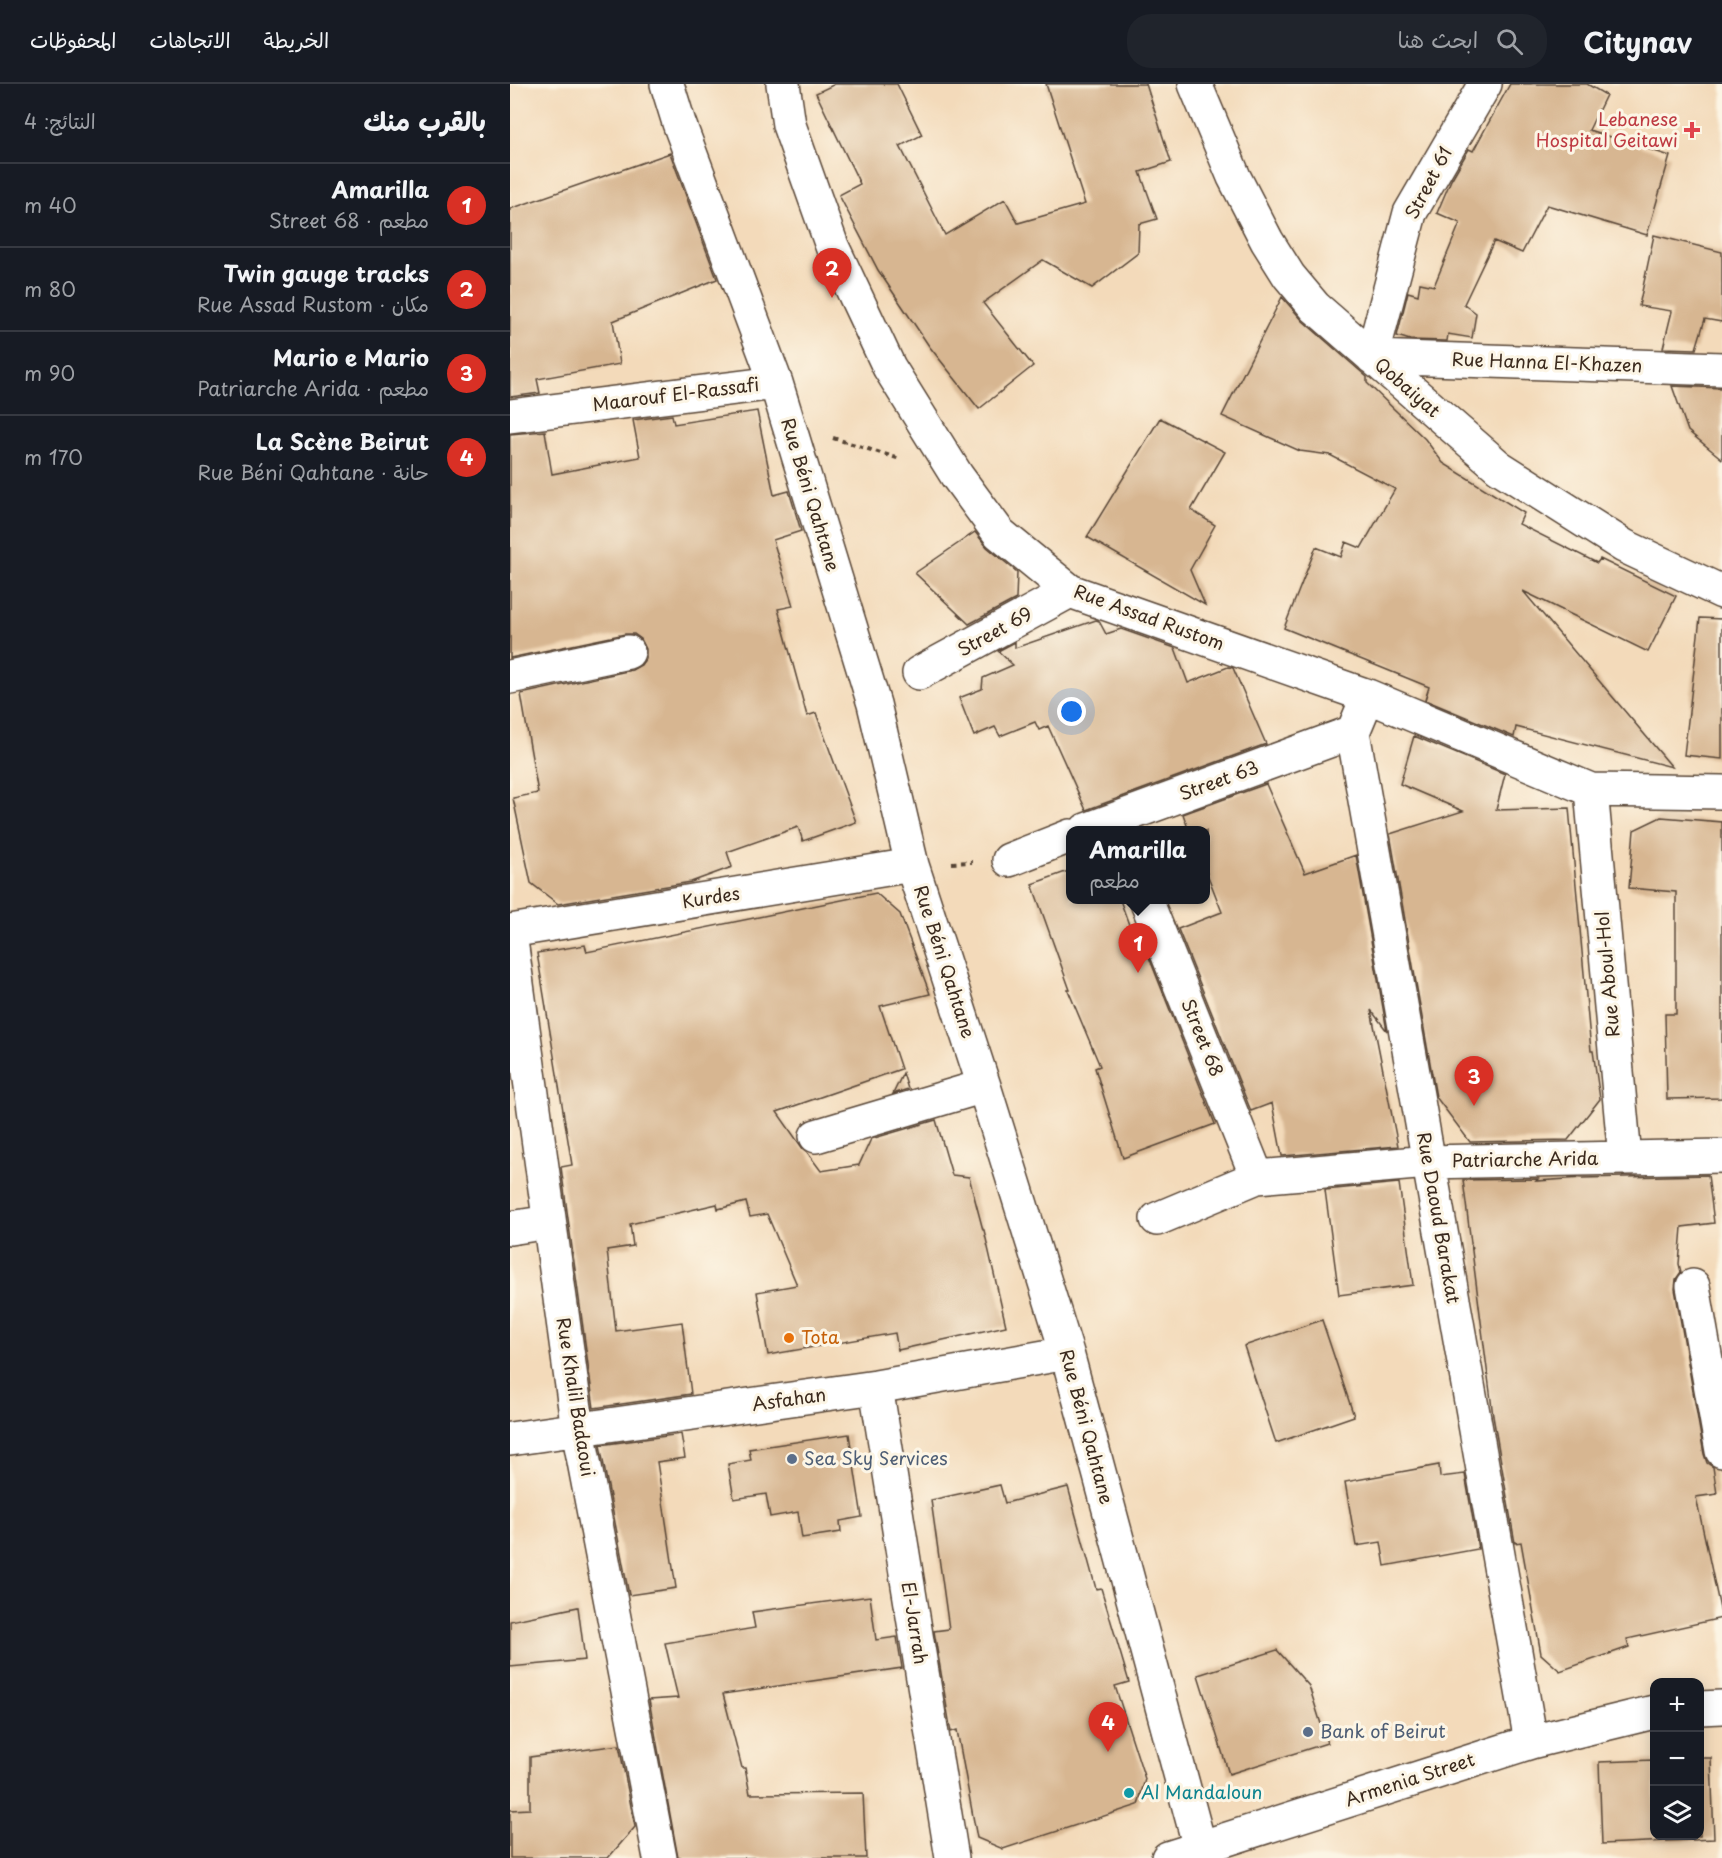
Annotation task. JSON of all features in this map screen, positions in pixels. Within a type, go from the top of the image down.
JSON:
[{"type":"street","name":"Rue Béni Qahtane","points":[[667,84],[679,123],[776,383],[874,704],[912,865],[1067,1353],[1202,1853]]},
{"type":"street","name":"Rue Assad Rustom","points":[[783,84],[789,125],[832,246],[889,367],[957,476],[999,533],[1070,591],[1368,696],[1591,790],[1722,792]]},
{"type":"street","name":"Qobaiyat","points":[[1195,84],[1234,177],[1267,241],[1289,276],[1316,307],[1499,467],[1624,546],[1722,592]]},
{"type":"street","name":"Street 61","points":[[1372,357],[1410,213],[1485,84]]},
{"type":"street","name":"Rue Hanna El-Khazen","points":[[1372,357],[1722,369]]},
{"type":"street","name":"Maarouf El-Rassafi","points":[[510,416],[776,383]]},
{"type":"street","name":"Street 69","points":[[919,673],[1070,591]]},
{"type":"street","points":[[510,676],[628,652]]},
{"type":"street","points":[[1353,732],[1368,696]]},
{"type":"street","name":"Street 63","points":[[1109,826],[1353,732]]},
{"type":"street","name":"Rue Daoud Barakat","points":[[1353,732],[1531,1742]]},
{"type":"street","name":"Rue Aboul-Hol","points":[[1591,790],[1625,1158]]},
{"type":"street","points":[[1008,860],[1066,838]]},
{"type":"street","name":"Kurdes","points":[[510,932],[912,865]]},
{"type":"street","name":"Street 68","points":[[1148,904],[1257,1177]]},
{"type":"street","name":"Rue Khalil Badaoui","points":[[510,932],[578,1430],[660,1858]]},
{"type":"street","points":[[816,1136],[984,1086]]},
{"type":"street","name":"Patriarche Arida","points":[[1157,1220],[1257,1177],[1428,1162],[1722,1156]]},
{"type":"street","points":[[510,1228],[549,1222]]},
{"type":"street","points":[[1693,1286],[1722,1451]]},
{"type":"street","name":"Asfahan","points":[[510,1439],[876,1387],[1067,1353]]},
{"type":"street","name":"El-Jarrah","points":[[876,1387],[952,1858]]},
{"type":"street","points":[[1704,1708],[1722,1707]]},
{"type":"street","name":"Armenia Street","points":[[1168,1858],[1202,1853],[1531,1742],[1650,1713]]},
{"type":"path","points":[[828,437],[957,476]]},
{"type":"path","points":[[912,865],[1008,860]]},
{"type":"building","points":[[835,84],[897,84],[922,135],[900,146],[945,235],[1005,199],[1018,223],[1085,204],[1046,84],[1146,84],[1171,162],[1140,172],[1157,219],[1139,224],[1138,253],[1092,288],[1043,260],[983,303],[1033,366],[979,409],[929,346],[878,270],[839,195],[860,184],[816,93]]},
{"type":"building","points":[[1510,84],[1587,84],[1606,95],[1589,130],[1670,156],[1647,235],[1547,205],[1522,253],[1494,241],[1464,304],[1476,313],[1472,338],[1448,334],[1447,341],[1410,340],[1397,336],[1408,292],[1418,295],[1420,283],[1434,286],[1460,223],[1437,213],[1451,180],[1469,149],[1473,151]]},
{"type":"building","points":[[670,153],[717,279],[613,321],[620,364],[537,379],[540,393],[510,397],[510,209]]},
{"type":"building","points":[[1654,235],[1722,252],[1722,322],[1705,319],[1696,349],[1663,348],[1672,311],[1639,306]]},
{"type":"building","points":[[1282,297],[1303,321],[1367,377],[1367,383],[1425,439],[1443,463],[1524,513],[1519,524],[1597,563],[1600,559],[1676,596],[1648,652],[1523,591],[1672,767],[1516,727],[1514,737],[1425,700],[1429,687],[1284,628],[1316,547],[1341,557],[1346,542],[1361,548],[1395,489],[1330,455],[1300,451],[1222,416]]},
{"type":"building","points":[[1672,386],[1722,388],[1722,459],[1688,431]]},
{"type":"building","points":[[757,411],[774,495],[789,491],[801,531],[773,540],[793,606],[778,609],[807,716],[816,713],[856,822],[803,841],[798,827],[727,852],[732,867],[691,882],[558,904],[531,883],[513,798],[538,793],[521,694],[632,670],[641,665],[646,658],[646,649],[641,639],[634,634],[625,634],[510,658],[510,434],[545,431],[552,474],[640,457],[633,420],[672,415],[674,424]]},
{"type":"building","points":[[1160,418],[1225,452],[1191,510],[1215,525],[1190,570],[1205,605],[1087,537]]},
{"type":"building","points":[[975,532],[987,547],[1017,572],[1016,599],[969,624],[915,573]]},
{"type":"building","points":[[1700,618],[1722,619],[1722,759],[1684,755]]},
{"type":"building","points":[[1096,620],[1099,621],[1106,634],[1121,629],[1175,648],[1188,683],[1228,667],[1233,668],[1266,744],[1086,810],[1048,726],[1039,730],[1035,722],[1000,736],[995,727],[974,736],[959,698],[982,689],[983,678],[1013,665],[998,651],[1015,642],[1015,648]]},
{"type":"building","points":[[1414,736],[1505,774],[1496,810],[1569,808],[1591,1051],[1593,1051],[1600,1099],[1568,1140],[1470,1142],[1436,1097],[1390,834],[1463,811],[1400,784]]},
{"type":"building","points":[[1266,784],[1305,873],[1356,855],[1387,1031],[1371,1010],[1398,1146],[1282,1156],[1272,1103],[1251,1111],[1178,929],[1222,912],[1210,881],[1210,826],[1187,826],[1183,814]]},
{"type":"building","points":[[1661,817],[1722,822],[1722,1098],[1667,1099],[1665,1014],[1676,1014],[1676,892],[1629,888],[1634,830]]},
{"type":"building","points":[[1066,872],[1066,904],[1121,904],[1136,944],[1143,942],[1215,1124],[1123,1158],[1095,1068],[1100,1066],[1068,990],[1070,990],[1032,884]]},
{"type":"building","points":[[876,893],[900,914],[930,994],[880,1006],[901,1069],[777,1112],[821,1171],[859,1165],[871,1139],[936,1120],[952,1175],[969,1177],[1006,1326],[898,1350],[895,1333],[768,1355],[757,1292],[797,1285],[767,1214],[750,1217],[746,1202],[718,1209],[717,1204],[630,1224],[633,1246],[607,1250],[616,1331],[682,1322],[691,1394],[594,1408],[561,1167],[572,1165],[537,953],[585,945],[587,952]]},
{"type":"building","points":[[903,1073],[908,1089],[893,1094]]},
{"type":"building","points":[[1708,1175],[1714,1223],[1682,1227],[1679,1264],[1681,1272],[1676,1279],[1675,1289],[1704,1454],[1707,1463],[1713,1467],[1717,1494],[1696,1497],[1722,1618],[1627,1639],[1629,1647],[1560,1671],[1541,1654],[1521,1542],[1515,1543],[1493,1416],[1463,1180],[1538,1179],[1536,1181]]},
{"type":"building","points":[[1399,1183],[1413,1285],[1339,1295],[1325,1190]]},
{"type":"building","points":[[1322,1320],[1354,1416],[1276,1443],[1244,1346]]},
{"type":"building","points":[[681,1434],[685,1458],[657,1462],[676,1588],[629,1595],[600,1445]]},
{"type":"building","points":[[849,1434],[862,1517],[840,1521],[841,1532],[802,1538],[798,1512],[770,1517],[766,1494],[734,1499],[728,1464],[751,1460],[749,1449]]},
{"type":"building","points":[[1439,1465],[1440,1477],[1465,1474],[1478,1549],[1385,1566],[1381,1542],[1356,1546],[1345,1482]]},
{"type":"building","points":[[1000,1485],[1005,1503],[1068,1487],[1096,1589],[1101,1588],[1129,1682],[1115,1686],[1145,1779],[1138,1805],[1003,1849],[977,1838],[957,1730],[951,1732],[934,1631],[949,1629],[931,1500]]},
{"type":"building","points":[[870,1596],[876,1640],[897,1637],[902,1668],[723,1694],[742,1768],[745,1768],[750,1794],[863,1793],[866,1858],[678,1858],[649,1700],[678,1698],[665,1643],[755,1628],[752,1612]]},
{"type":"building","points":[[578,1607],[585,1660],[510,1667],[510,1621]]},
{"type":"building","points":[[1277,1650],[1309,1686],[1327,1743],[1229,1774],[1198,1675]]},
{"type":"building","points":[[619,1745],[635,1827],[608,1858],[510,1858],[510,1810],[530,1809],[530,1757]]},
{"type":"building","points":[[1704,1758],[1711,1758],[1714,1839],[1704,1839]]},
{"type":"building","points":[[1650,1760],[1650,1840],[1692,1840],[1602,1844],[1599,1762]]},
{"type":"place","name":"Lebanese Hospital Geitawi","points":[[1692,130]]},
{"type":"place","name":"Twin gauge tracks","points":[[832,298]]},
{"type":"place","name":"Amarilla","points":[[1138,973]]},
{"type":"place","name":"Mario e Mario","points":[[1474,1106]]},
{"type":"place","name":"Tota","points":[[789,1338]]},
{"type":"place","name":"Sea Sky Services","points":[[792,1459]]},
{"type":"place","name":"Bank of Beirut","points":[[1308,1732]]},
{"type":"place","name":"La Scène Beirut","points":[[1108,1752]]},
{"type":"place","name":"Al Mandaloun","points":[[1129,1793]]}]
